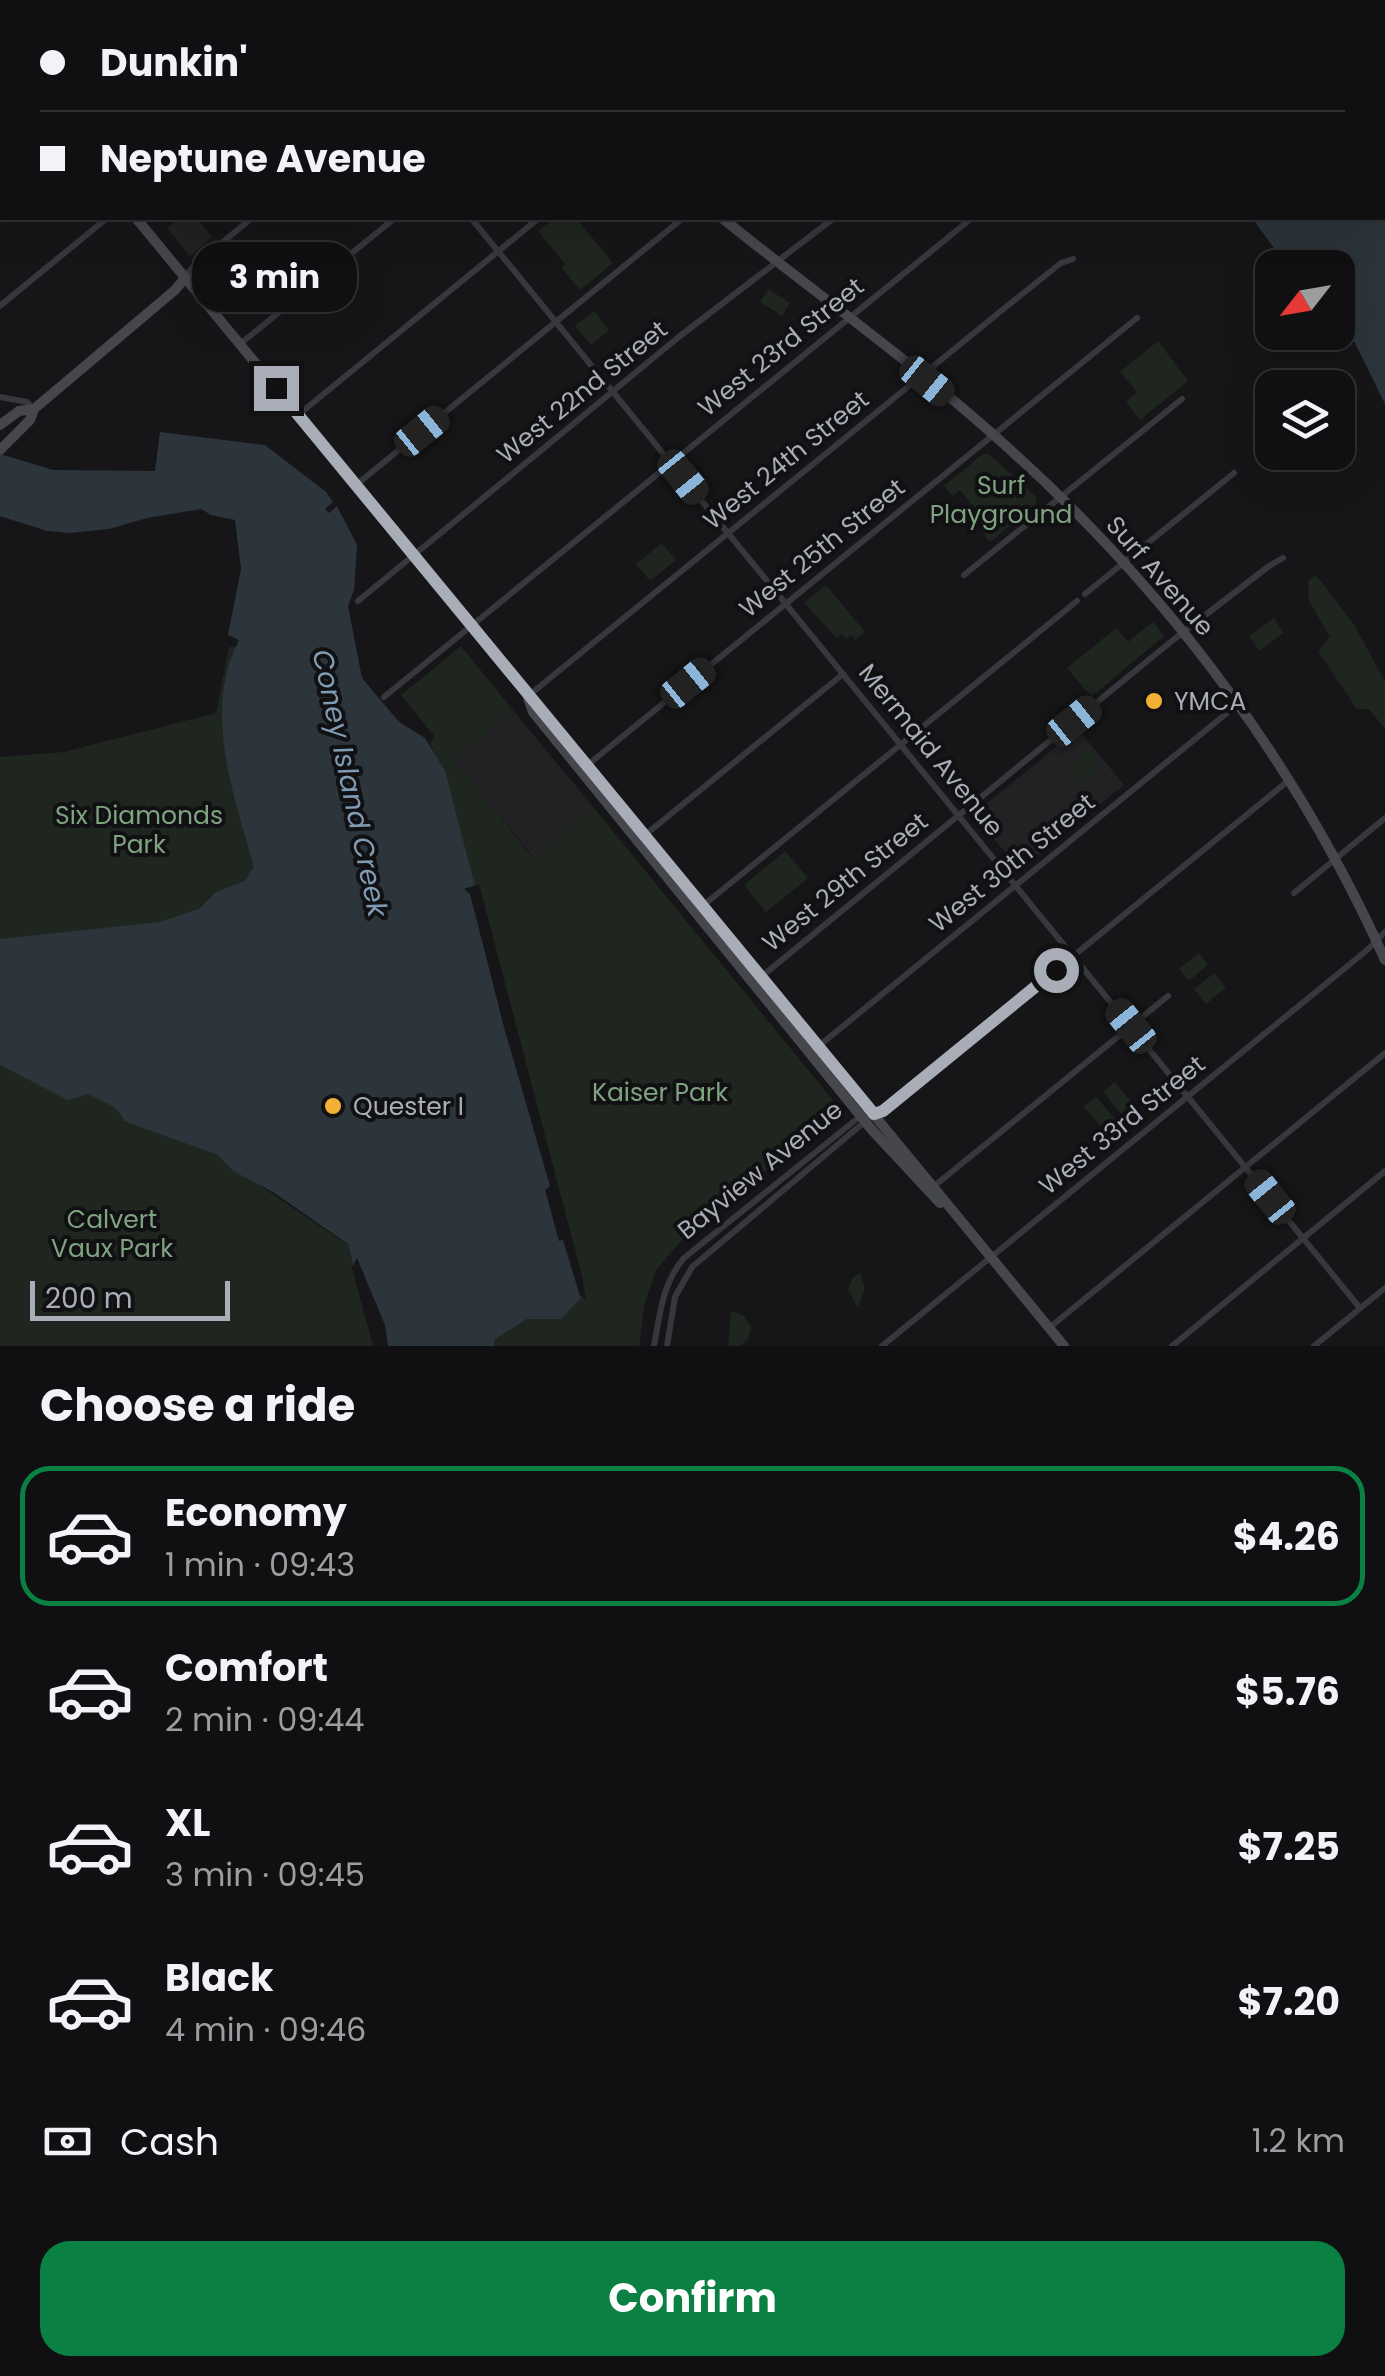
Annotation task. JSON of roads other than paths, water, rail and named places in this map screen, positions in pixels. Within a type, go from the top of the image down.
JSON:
[{"type":"main road","points":[[138,220],[470,628],[528,697],[540,705],[584,768],[815,1050]]},
{"type":"main road","name":"Surf Avenue","points":[[724,220],[993,434],[1124,562],[1184,632],[1289,780],[1381,937],[1385,960]]},
{"type":"main road","points":[[1,449],[24,428],[34,409],[185,278]]},
{"type":"main road","points":[[0,426],[19,411],[34,409]]},
{"type":"main road","points":[[584,768],[646,836],[699,909],[761,976],[866,1117],[961,1222],[1064,1346]]},
{"type":"street","points":[[0,306],[104,220]]},
{"type":"street","points":[[185,278],[194,265],[250,220]]},
{"type":"street","points":[[240,344],[394,220]]},
{"type":"street","name":"Mermaid Avenue","points":[[473,220],[1360,1308]]},
{"type":"street","points":[[298,415],[537,220]]},
{"type":"street","points":[[355,486],[681,220]]},
{"type":"street","name":"West 22nd Street","points":[[358,600],[831,220]]},
{"type":"street","name":"West 23rd Street","points":[[384,697],[970,220]]},
{"type":"street","name":"West 24th Street","points":[[528,697],[1061,263],[1073,259]]},
{"type":"street","name":"West 25th Street","points":[[584,768],[1137,318]]},
{"type":"street","points":[[0,397],[28,402],[34,409]]},
{"type":"street","points":[[964,575],[1182,399]]},
{"type":"street","points":[[1085,594],[1234,472]]},
{"type":"street","name":"West 29th Street","points":[[761,976],[1184,632],[1283,558]]},
{"type":"street","points":[[699,909],[1076,600]]},
{"type":"street","points":[[646,836],[843,674]]},
{"type":"street","name":"West 30th Street","points":[[815,1050],[1238,704]]},
{"type":"street","points":[[866,1117],[883,1111],[1289,780]]},
{"type":"street","points":[[1294,893],[1385,818]]},
{"type":"street","name":"West 33rd Street","points":[[882,1346],[1381,937]]},
{"type":"street","points":[[931,1188],[1168,996]]},
{"type":"street","points":[[1049,1328],[1385,1054]]},
{"type":"street","name":"Bayview Avenue","points":[[654,1346],[663,1293],[673,1270],[684,1258],[866,1117]]},
{"type":"street","name":"Bayview Avenue","points":[[667,1346],[675,1297],[692,1267],[866,1117]]},
{"type":"street","points":[[1172,1346],[1385,1171]]},
{"type":"street","points":[[1314,1346],[1385,1288]]},
{"type":"water","points":[[1253,220],[1385,220],[1385,404],[1355,343],[1355,250],[1276,250]]},
{"type":"water","name":"Coney Island Creek","points":[[160,432],[265,445],[326,492],[333,502],[325,509],[329,513],[337,506],[357,545],[354,590],[348,606],[362,678],[399,722],[425,738],[445,771],[582,1297],[561,1319],[527,1319],[495,1339],[494,1346],[373,1346],[348,1244],[273,1192],[233,1171],[218,1155],[124,1121],[114,1108],[88,1094],[68,1100],[0,1065],[0,939],[160,922],[199,909],[216,892],[245,881],[254,867],[231,782],[222,724],[228,667],[239,640],[228,635],[241,569],[235,520],[201,509],[109,529],[70,533],[47,531],[0,516],[0,454],[53,470],[155,471]]},
{"type":"place","name":"YMCA","points":[[1154,701]]},
{"type":"place","name":"Quester I","points":[[333,1106]]},
{"type":"park label","name":"Surf Playground","points":[[1001,500]]},
{"type":"park label","name":"Six Diamonds Park","points":[[139,830]]},
{"type":"park label","name":"Kaiser Park","points":[[660,1092]]},
{"type":"park label","name":"Calvert Vaux Park","points":[[112,1234]]}]
